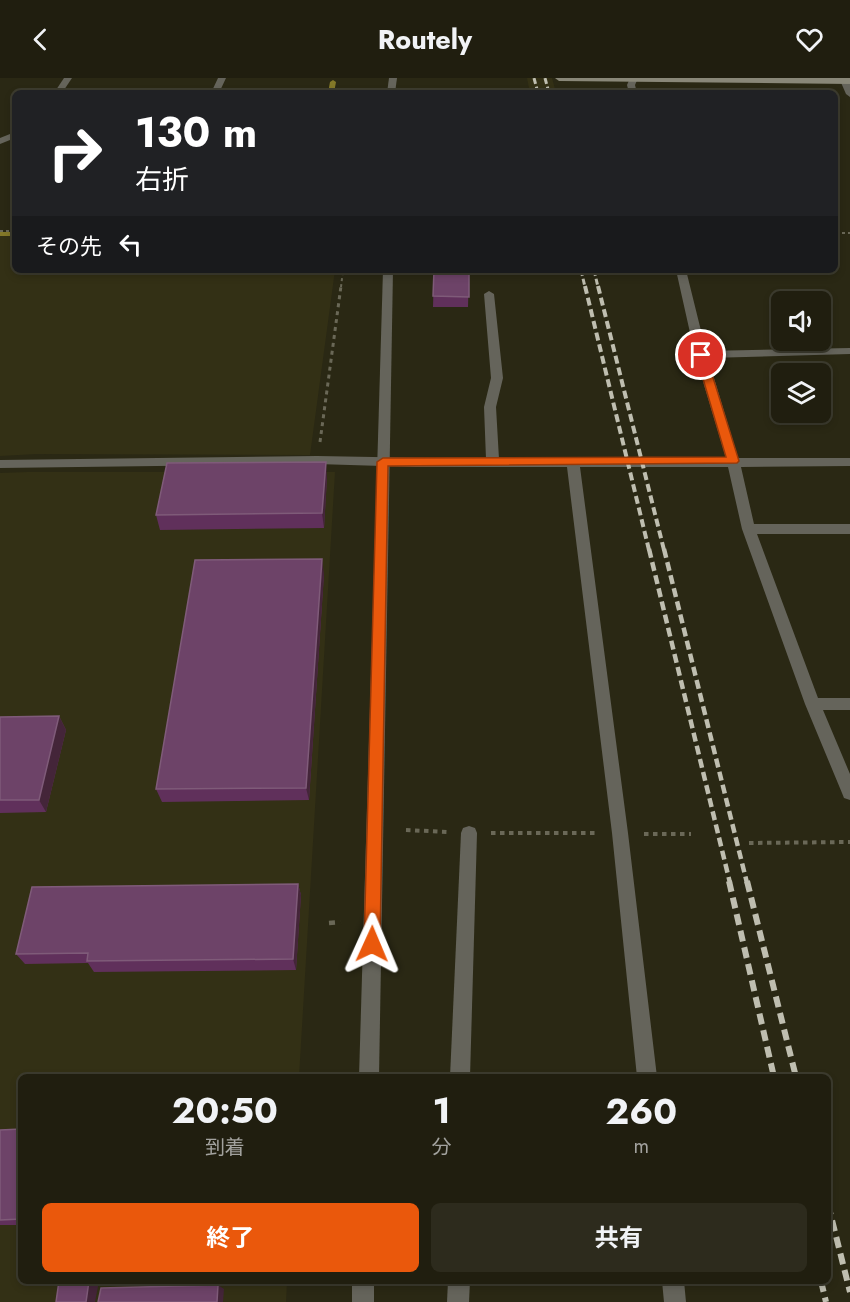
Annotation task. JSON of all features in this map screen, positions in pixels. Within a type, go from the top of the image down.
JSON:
[{"type":"main road","points":[[559,78],[846,80]]},
{"type":"street","points":[[846,80],[850,94]]},
{"type":"street","points":[[369,1074],[388,273]]},
{"type":"street","points":[[682,273],[701,355],[733,461],[749,529],[813,704],[850,793]]},
{"type":"street","points":[[489,294],[497,378],[490,407],[493,463]]},
{"type":"street","points":[[701,355],[850,351]]},
{"type":"street","points":[[0,464],[317,460],[493,463],[850,462]]},
{"type":"street","points":[[573,463],[648,1074]]},
{"type":"street","points":[[749,529],[850,529]]},
{"type":"street","points":[[813,704],[850,704]]},
{"type":"street","points":[[460,1074],[468,833]]},
{"type":"street","points":[[363,1284],[363,1302]]},
{"type":"street","points":[[459,1284],[459,1302]]},
{"type":"street","points":[[673,1284],[675,1302]]},
{"type":"path","points":[[317,460],[343,273]]},
{"type":"path","points":[[406,830],[468,833],[690,834]]},
{"type":"path","points":[[749,843],[850,842]]},
{"type":"path","points":[[329,923],[341,922]]},
{"type":"shaded area","points":[[527,78],[552,78],[555,90],[529,90]]},
{"type":"shaded area","points":[[0,236],[12,236],[12,273],[335,273],[310,455],[36,454],[0,456]]},
{"type":"shaded area","points":[[335,472],[299,1074],[18,1074],[18,1284],[287,1284],[286,1302],[0,1302],[0,473]]},
{"type":"building","points":[[434,273],[469,273],[469,297],[433,296]]},
{"type":"building","points":[[326,462],[322,513],[156,515],[167,463]]},
{"type":"building","points":[[322,559],[306,788],[156,789],[195,560]]},
{"type":"building","points":[[59,716],[39,800],[0,800],[0,717]]},
{"type":"building","points":[[298,884],[293,959],[87,961],[88,953],[16,954],[32,887]]},
{"type":"building","points":[[18,1129],[18,1219],[0,1220],[0,1130]]},
{"type":"building","points":[[59,1284],[89,1284],[86,1302],[56,1302]]},
{"type":"building","points":[[218,1285],[217,1302],[98,1302],[101,1288]]},
{"type":"waterway","points":[[332,90],[333,82]]},
{"type":"waterway","points":[[0,234],[12,234]]},
{"type":"railway","points":[[534,78],[537,90]]},
{"type":"railway","points":[[545,78],[548,90]]},
{"type":"railway","points":[[582,273],[585,287]]},
{"type":"railway","points":[[595,273],[598,287]]},
{"type":"railway","points":[[585,286],[649,550]]},
{"type":"railway","points":[[598,286],[664,550]]},
{"type":"railway","points":[[649,549],[730,883]]},
{"type":"railway","points":[[664,549],[747,883]]},
{"type":"railway","points":[[729,881],[773,1074]]},
{"type":"railway","points":[[747,881],[795,1074]]},
{"type":"railway","points":[[831,1216],[850,1292]]},
{"type":"railway","points":[[822,1284],[826,1302]]},
{"type":"route","points":[[372,944],[383,462],[733,461],[701,355]]}]
